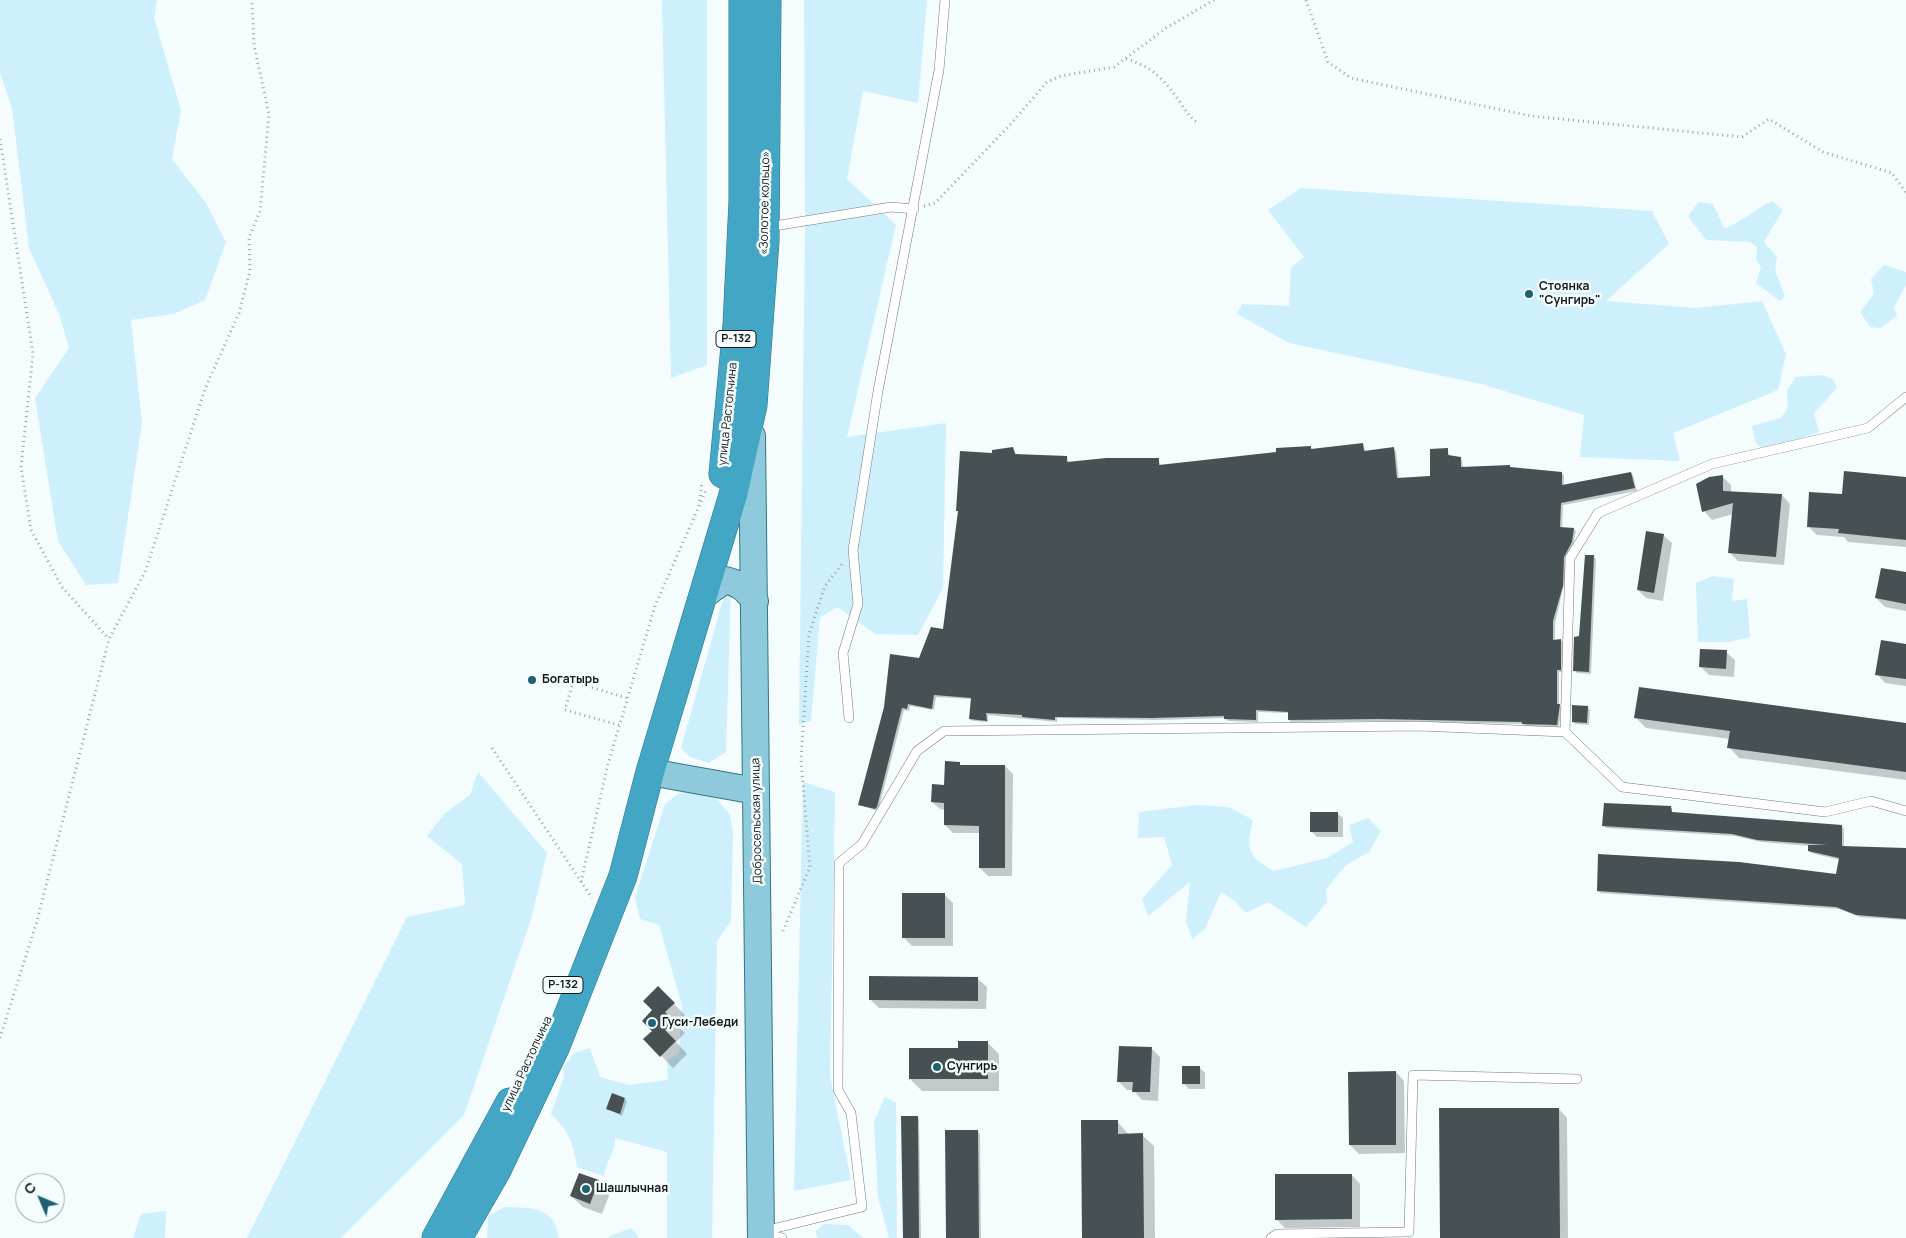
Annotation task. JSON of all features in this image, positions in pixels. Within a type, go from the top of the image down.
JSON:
[{"type":"highway","name":"улица Растопчина","points":[[705,594],[722,476],[737,325],[743,202],[743,0]]},
{"type":"highway","name":"«Золотое кольцо»","points":[[753,405],[765,227],[766,0]]},
{"type":"highway","name":"улица Растопчина","points":[[458,1238],[518,1128],[574,1002],[623,876],[650,772],[705,594],[733,495],[753,405]]},
{"type":"highway","name":"улица Растопчина","points":[[436,1238],[501,1119],[540,1040],[650,772]]},
{"type":"main road","name":"Добросельская улица","points":[[753,405],[756,790],[768,1236]]},
{"type":"main road","points":[[705,594],[725,580],[736,582],[747,590],[755,601]]},
{"type":"main road","points":[[650,772],[756,790]]},
{"type":"lane","points":[[850,718],[843,653],[858,604],[853,550],[874,418],[939,70],[946,0]]},
{"type":"lane","points":[[765,227],[891,207],[914,209]]},
{"type":"lane","points":[[1565,732],[1570,558],[1598,512],[1712,464],[1868,428],[1906,397]]},
{"type":"lane","points":[[768,1236],[862,1206],[851,1113],[838,1090],[839,864],[862,844],[917,751],[944,731],[1418,726],[1565,732],[1622,787],[1825,812],[1871,801],[1906,811]]},
{"type":"lane","points":[[1271,1238],[1277,1234],[1409,1235],[1413,1075],[1577,1079]]},
{"type":"path","points":[[0,1038],[38,921],[109,639],[145,572],[205,389],[239,313],[250,271],[249,238],[260,211],[270,115],[254,45],[252,0]]},
{"type":"path","points":[[914,209],[935,203],[1010,125],[1047,82],[1061,76],[1114,67],[1166,28],[1214,0]]},
{"type":"path","points":[[1306,0],[1328,62],[1351,78],[1532,116],[1742,137],[1769,119],[1823,152],[1892,173],[1906,192]]},
{"type":"path","points":[[1125,59],[1146,65],[1163,81],[1192,119],[1198,123]]},
{"type":"path","points":[[0,139],[33,354],[21,467],[31,530],[62,587],[109,639]]},
{"type":"path","points":[[581,882],[608,764],[654,606],[710,481]]},
{"type":"path","points":[[782,931],[810,868],[801,760],[801,734],[809,634],[825,586],[853,550]]},
{"type":"path","points":[[619,725],[565,710],[573,682],[627,698]]},
{"type":"path","points":[[492,748],[596,905]]},
{"type":"shaded area","points":[[0,0],[157,0],[154,18],[181,110],[172,159],[206,203],[226,242],[205,300],[173,314],[131,320],[142,423],[118,583],[86,585],[58,541],[35,398],[69,348],[59,314],[29,248],[12,108],[0,73]]},
{"type":"shaded area","points":[[662,0],[707,0],[707,365],[671,378]]},
{"type":"shaded area","points":[[804,0],[927,0],[918,103],[863,91],[847,179],[896,225],[847,437],[946,423],[943,588],[918,635],[875,634],[838,607],[820,617],[811,721],[799,725],[805,227]]},
{"type":"shaded area","points":[[1301,188],[1652,211],[1669,244],[1606,301],[1696,308],[1762,301],[1786,354],[1778,390],[1673,433],[1680,461],[1580,457],[1584,415],[1481,384],[1289,343],[1237,314],[1242,304],[1289,306],[1291,268],[1304,257],[1268,210]]},
{"type":"shaded area","points":[[1772,201],[1783,210],[1764,242],[1777,257],[1775,270],[1785,296],[1780,301],[1756,283],[1761,267],[1756,260],[1757,247],[1750,242],[1706,240],[1688,216],[1699,202],[1713,204],[1724,228]]},
{"type":"shaded area","points":[[1884,265],[1906,272],[1906,285],[1894,307],[1897,316],[1880,328],[1870,327],[1860,312],[1874,294],[1871,279]]},
{"type":"shaded area","points":[[1822,375],[1833,379],[1837,388],[1814,413],[1819,432],[1778,446],[1760,447],[1755,441],[1752,426],[1781,418],[1788,408],[1787,390],[1796,377]]},
{"type":"shaded area","points":[[1713,576],[1734,579],[1732,601],[1747,599],[1750,637],[1729,642],[1698,642],[1696,583]]},
{"type":"shaded area","points":[[727,586],[731,586],[726,752],[709,763],[690,757],[681,748]]},
{"type":"shaded area","points":[[478,772],[547,853],[532,916],[464,1115],[341,1238],[247,1238],[407,917],[465,905],[462,864],[427,836],[445,813],[470,795]]},
{"type":"shaded area","points":[[803,782],[835,792],[830,1076],[851,1180],[794,1191]]},
{"type":"shaded area","points":[[696,790],[717,799],[730,815],[733,832],[731,921],[717,941],[712,1238],[667,1238],[667,1152],[615,1138],[604,1176],[577,1167],[569,1138],[562,1126],[551,1114],[564,1077],[563,1068],[574,1053],[590,1048],[600,1077],[629,1085],[668,1080],[667,1061],[679,1053],[682,1005],[659,925],[640,919],[635,897],[665,804],[679,793]]},
{"type":"shaded area","points":[[1197,805],[1229,807],[1253,820],[1249,845],[1251,851],[1258,861],[1274,871],[1327,858],[1353,842],[1349,825],[1368,818],[1381,831],[1369,852],[1346,865],[1326,889],[1327,902],[1306,927],[1268,902],[1246,913],[1235,901],[1221,892],[1205,929],[1192,939],[1186,921],[1190,882],[1148,916],[1142,899],[1172,865],[1164,837],[1138,838],[1139,812]]},
{"type":"shaded area","points":[[885,1097],[896,1103],[897,1238],[889,1238],[878,1197],[874,1122]]},
{"type":"shaded area","points":[[505,1207],[532,1209],[547,1214],[557,1228],[559,1238],[487,1238],[488,1216]]},
{"type":"shaded area","points":[[166,1211],[165,1238],[133,1238],[141,1214]]},
{"type":"shaded area","points":[[824,1224],[848,1225],[863,1238],[818,1238],[815,1232]]},
{"type":"shaded area","points":[[631,1228],[639,1238],[609,1238],[610,1236]]},
{"type":"building","points":[[1363,443],[1364,451],[1394,447],[1397,478],[1430,476],[1430,449],[1448,448],[1448,455],[1461,457],[1461,467],[1510,465],[1510,467],[1562,472],[1562,485],[1631,472],[1635,488],[1561,503],[1560,527],[1574,528],[1572,542],[1564,557],[1563,586],[1553,621],[1553,640],[1561,639],[1561,670],[1557,670],[1557,704],[1560,704],[1557,725],[1522,724],[1522,722],[1378,719],[1288,720],[1288,712],[1256,710],[1256,720],[1224,719],[1224,716],[1152,718],[1055,717],[1055,720],[1022,717],[1022,715],[986,713],[987,721],[969,719],[971,698],[934,695],[932,709],[908,704],[907,709],[902,708],[877,807],[875,809],[858,805],[884,707],[890,654],[919,658],[931,627],[943,629],[958,511],[956,511],[960,451],[992,453],[992,450],[1013,447],[1015,454],[1067,456],[1067,462],[1106,458],[1159,458],[1159,465],[1276,452],[1276,448],[1311,446],[1311,449]]},
{"type":"building","points":[[1844,471],[1906,477],[1906,540],[1838,533],[1839,529],[1807,527],[1809,492],[1842,494]]},
{"type":"building","points":[[1723,475],[1723,491],[1782,494],[1776,557],[1728,553],[1733,503],[1702,512],[1696,484],[1709,477]]},
{"type":"building","points":[[1646,531],[1664,534],[1654,593],[1637,590]]},
{"type":"building","points":[[1585,555],[1594,555],[1589,672],[1573,671],[1574,637],[1579,636]]},
{"type":"building","points":[[1881,568],[1906,572],[1906,604],[1875,598]]},
{"type":"building","points":[[1881,640],[1906,644],[1906,679],[1875,675]]},
{"type":"building","points":[[1700,649],[1727,650],[1726,669],[1699,667]]},
{"type":"building","points":[[1639,687],[1906,723],[1906,772],[1727,748],[1730,731],[1634,718]]},
{"type":"building","points":[[1572,705],[1588,706],[1587,723],[1572,722]]},
{"type":"building","points":[[945,761],[960,762],[960,765],[1005,765],[1005,868],[979,868],[979,826],[944,825],[944,803],[931,802],[932,784],[944,785]]},
{"type":"building","points":[[1604,803],[1671,806],[1672,812],[1842,825],[1842,846],[1906,848],[1906,919],[1856,915],[1836,907],[1597,891],[1598,854],[1739,862],[1836,874],[1839,858],[1808,851],[1808,845],[1827,845],[1757,840],[1732,834],[1602,826]]},
{"type":"building","points":[[1310,812],[1338,812],[1338,832],[1310,832]]},
{"type":"building","points":[[902,893],[945,893],[945,938],[902,938]]},
{"type":"building","points":[[869,976],[978,977],[978,1001],[869,1000]]},
{"type":"building","points":[[658,986],[675,1003],[665,1012],[674,1021],[665,1030],[676,1041],[660,1057],[643,1039],[652,1031],[642,1021],[652,1010],[643,1001]]},
{"type":"building","points":[[958,1041],[988,1041],[988,1079],[909,1079],[909,1048],[958,1048]]},
{"type":"building","points":[[1119,1046],[1152,1047],[1150,1092],[1132,1092],[1133,1082],[1117,1082]]},
{"type":"building","points":[[1182,1066],[1200,1066],[1200,1084],[1182,1084]]},
{"type":"building","points":[[1396,1071],[1396,1145],[1349,1145],[1348,1072]]},
{"type":"building","points":[[612,1093],[625,1098],[620,1114],[606,1109]]},
{"type":"building","points":[[1439,1108],[1559,1108],[1560,1238],[1440,1238]]},
{"type":"building","points":[[901,1116],[918,1116],[919,1238],[903,1238]]},
{"type":"building","points":[[1081,1120],[1118,1120],[1118,1134],[1143,1133],[1144,1238],[1082,1238]]},
{"type":"building","points":[[945,1130],[978,1130],[979,1238],[946,1238]]},
{"type":"building","points":[[579,1173],[599,1180],[590,1204],[570,1196]]},
{"type":"building","points":[[1275,1174],[1352,1174],[1352,1219],[1275,1220]]},
{"type":"place","name":"Стоянка \"Сунгирь\"","points":[[1529,294]]},
{"type":"place","name":"Богатырь","points":[[532,680]]},
{"type":"place","name":"Гуси-Лебеди","points":[[652,1023]]},
{"type":"place","name":"Сунгирь","points":[[937,1067]]},
{"type":"place","name":"Шашлычная","points":[[586,1189]]}]
